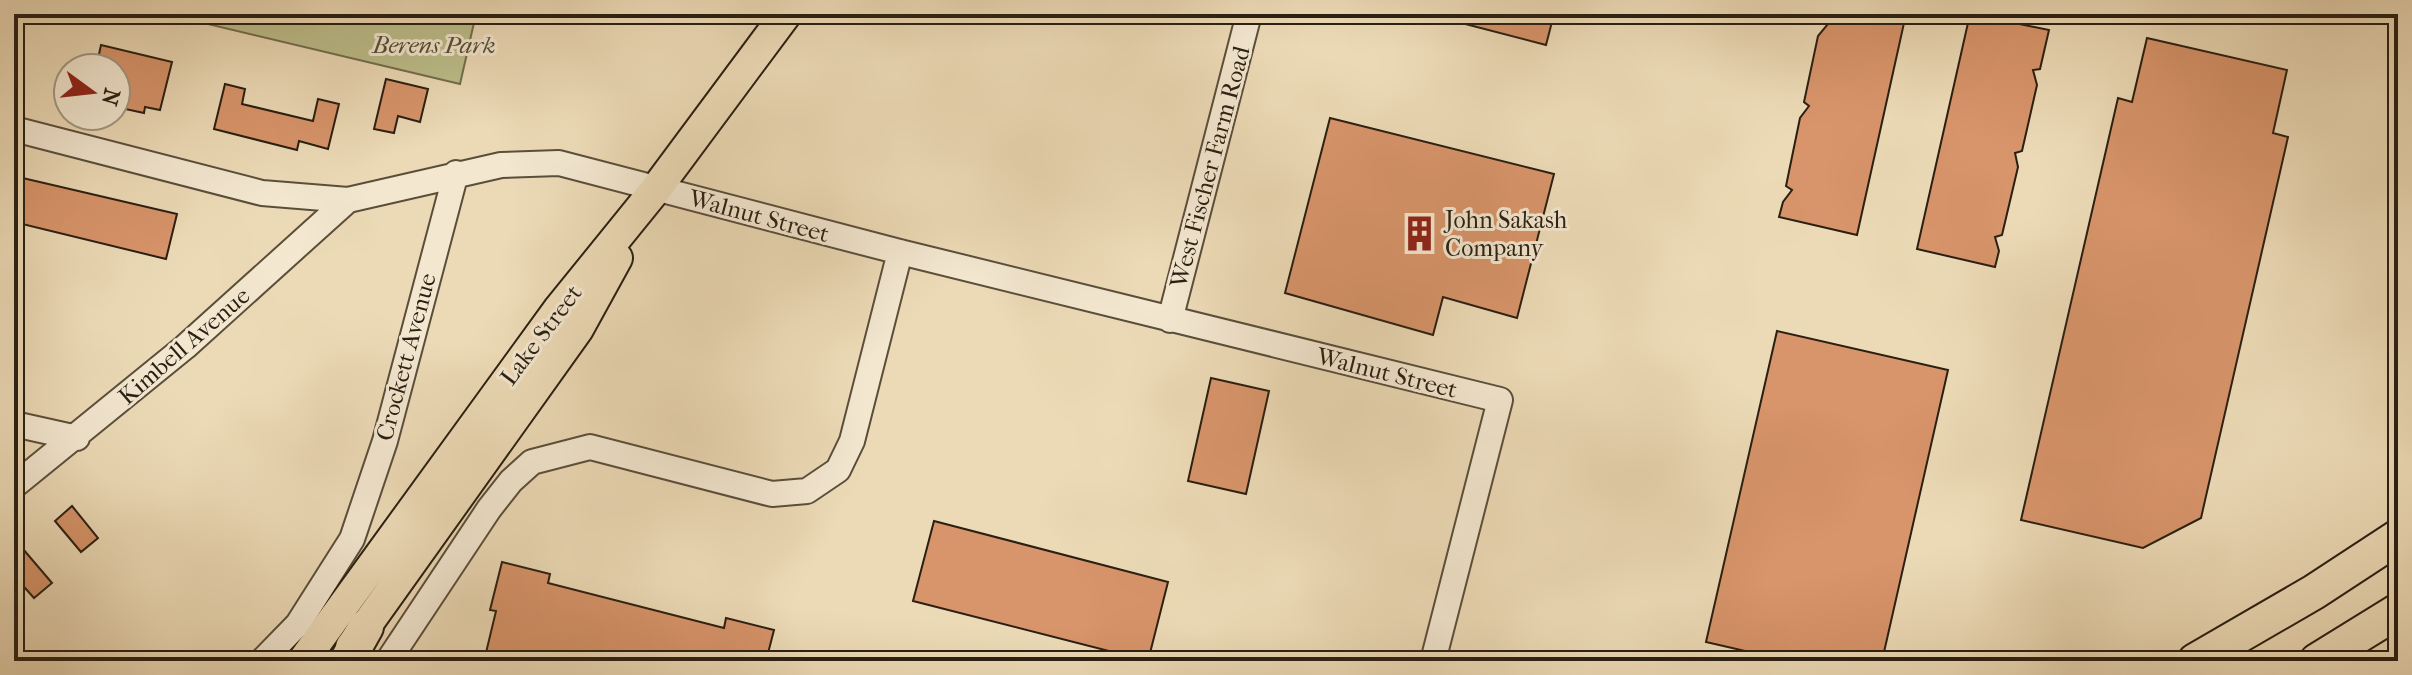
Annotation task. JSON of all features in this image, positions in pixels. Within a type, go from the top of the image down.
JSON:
[{"type":"highway","points":[[2195,661],[2314,592],[2398,537]]},
{"type":"highway","points":[[2317,661],[2398,611]]},
{"type":"highway","points":[[347,661],[366,627]]},
{"type":"main road","name":"Lake Street","points":[[303,661],[558,310],[656,189],[786,14]]},
{"type":"main road","name":"Lake Street","points":[[339,661],[578,329],[656,189]]},
{"type":"street","name":"West Fischer Farm Road","points":[[1170,320],[1249,14]]},
{"type":"street","name":"Walnut Street","points":[[14,129],[262,193],[348,200],[501,165],[559,163],[900,252],[1500,400],[1433,661]]},
{"type":"street","name":"Crockett Avenue","points":[[262,661],[298,624],[352,539],[385,441],[456,173]]},
{"type":"street","name":"Kimbell Avenue","points":[[14,486],[77,438],[185,347],[348,200]]},
{"type":"street","points":[[388,661],[489,509],[511,481],[532,462],[590,447],[772,494],[807,491],[838,470],[852,441],[900,252]]},
{"type":"street","points":[[14,424],[77,438]]},
{"type":"green space","name":"Berens Park","points":[[166,14],[476,14],[460,84]]},
{"type":"building","points":[[1447,14],[1554,14],[1546,45],[1446,19]]},
{"type":"building","points":[[1815,14],[1906,14],[1857,235],[1779,217],[1783,202],[1792,190],[1786,186],[1800,118],[1809,106],[1804,102],[1818,36],[1828,24]]},
{"type":"building","points":[[1970,14],[2049,30],[2040,69],[2033,70],[2037,85],[2022,151],[2015,153],[2018,167],[2002,235],[1995,237],[1999,251],[1995,267],[1917,249]]},
{"type":"building","points":[[2147,38],[2287,70],[2273,133],[2288,137],[2201,518],[2143,548],[2021,520],[2118,98],[2132,102]]},
{"type":"building","points":[[101,45],[130,52],[99,52]]},
{"type":"building","points":[[132,52],[172,62],[160,110],[145,107],[144,113],[132,110]]},
{"type":"building","points":[[386,79],[428,89],[420,122],[398,116],[394,133],[374,129]]},
{"type":"building","points":[[225,84],[245,89],[242,104],[313,121],[318,99],[339,104],[328,149],[299,141],[297,150],[214,129]]},
{"type":"building","name":"John Sakash Company","points":[[1330,118],[1554,174],[1517,318],[1443,297],[1433,335],[1285,293]]},
{"type":"building","points":[[14,176],[177,214],[166,259],[14,222]]},
{"type":"building","points":[[1777,331],[1948,370],[1882,661],[1789,661],[1706,642]]},
{"type":"building","points":[[1211,378],[1269,391],[1246,494],[1188,481]]},
{"type":"building","points":[[72,506],[98,538],[81,552],[55,521]]},
{"type":"building","points":[[934,521],[1168,582],[1148,661],[913,601]]},
{"type":"building","points":[[23,549],[52,583],[34,598],[25,588],[14,597],[14,557]]},
{"type":"building","points":[[502,562],[550,574],[548,583],[724,628],[726,618],[774,630],[766,661],[484,661],[496,611],[490,610]]},
{"type":"place","name":"John Sakash Company","points":[[1419,234]]}]
